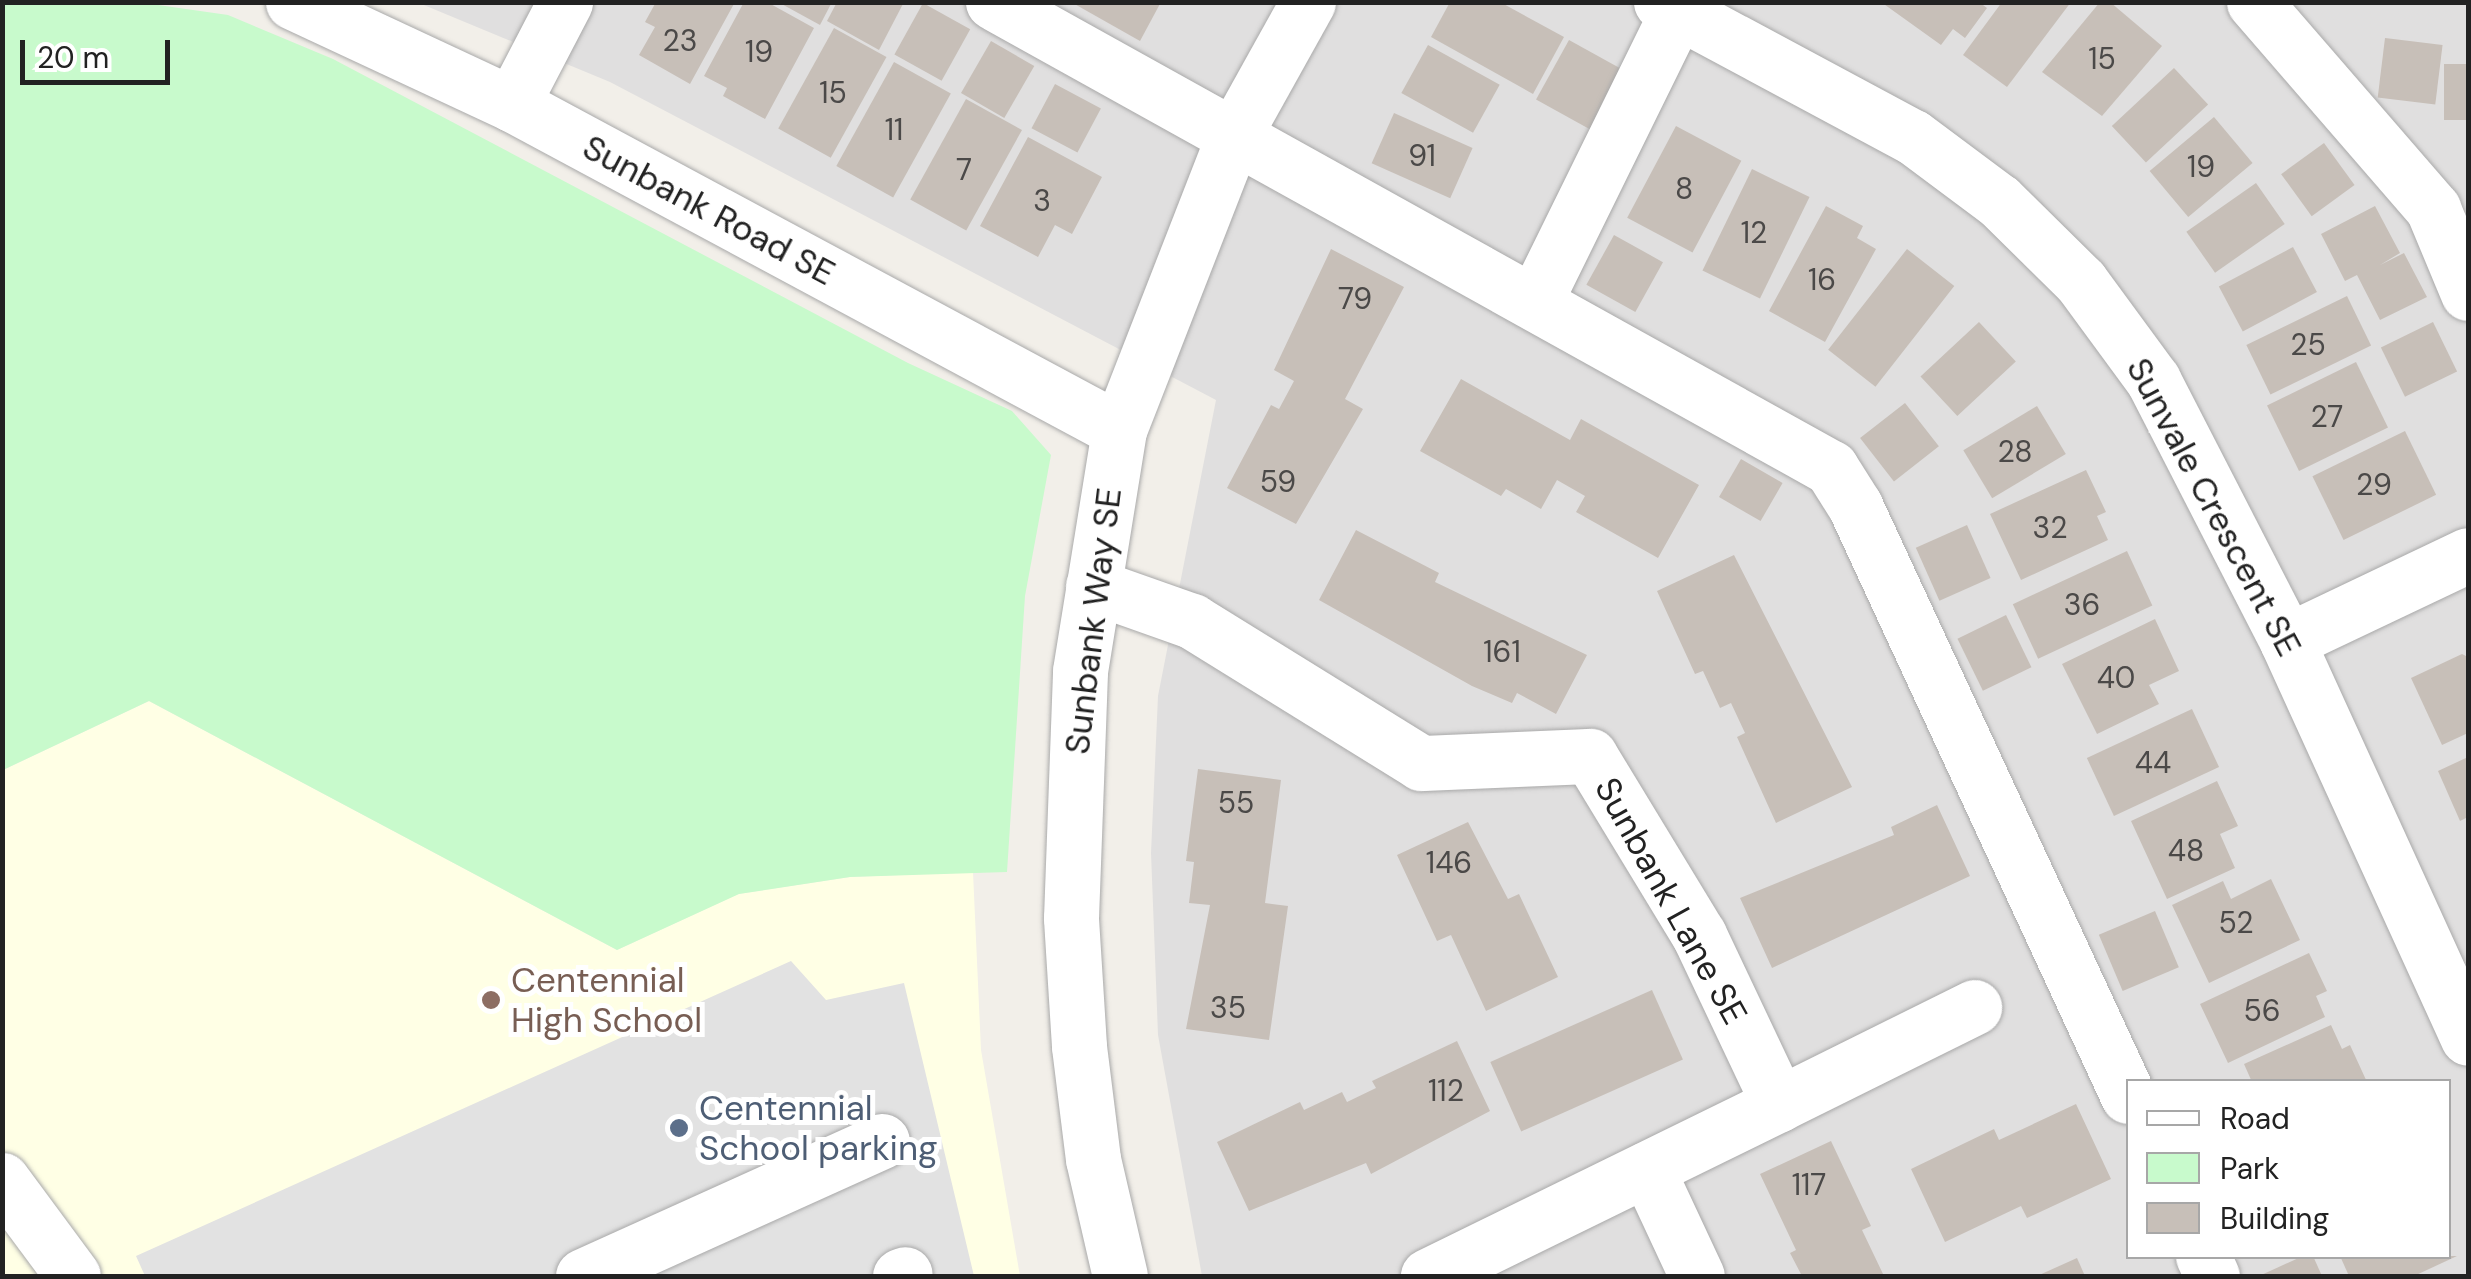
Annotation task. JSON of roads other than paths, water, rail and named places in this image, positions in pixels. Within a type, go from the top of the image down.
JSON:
[{"type":"street","name":"Sunbank Road SE","points":[[292,2],[512,104],[1119,430]]},
{"type":"street","points":[[512,104],[565,2]]},
{"type":"street","points":[[994,2],[1831,468],[1855,506],[2126,1092]]},
{"type":"street","name":"Sunbank Way SE","points":[[1120,1276],[1093,1158],[1071,918],[1080,671],[1119,430],[1234,135],[1308,2]]},
{"type":"street","points":[[2254,2],[2450,196],[2468,293]]},
{"type":"street","points":[[1535,301],[1674,5]]},
{"type":"street","name":"Sunvale Crescent SE","points":[[1674,5],[1913,137],[2040,238],[2081,282],[2153,380],[2287,642],[2468,1038]]},
{"type":"street","points":[[2287,642],[2468,555]]},
{"type":"street","name":"Sunbank Lane SE","points":[[1093,586],[1192,620],[1421,763],[1590,756],[1699,936],[1779,1104]]},
{"type":"street","points":[[1428,1276],[1974,1007]]},
{"type":"street","points":[[583,1276],[882,1140]]},
{"type":"street","points":[[1647,1169],[1697,1276]]},
{"type":"street","points":[[2,1180],[73,1276]]},
{"type":"place","name":"Centennial High School","points":[[491,1000]]},
{"type":"place","name":"Centennial School parking","points":[[679,1128]]}]
